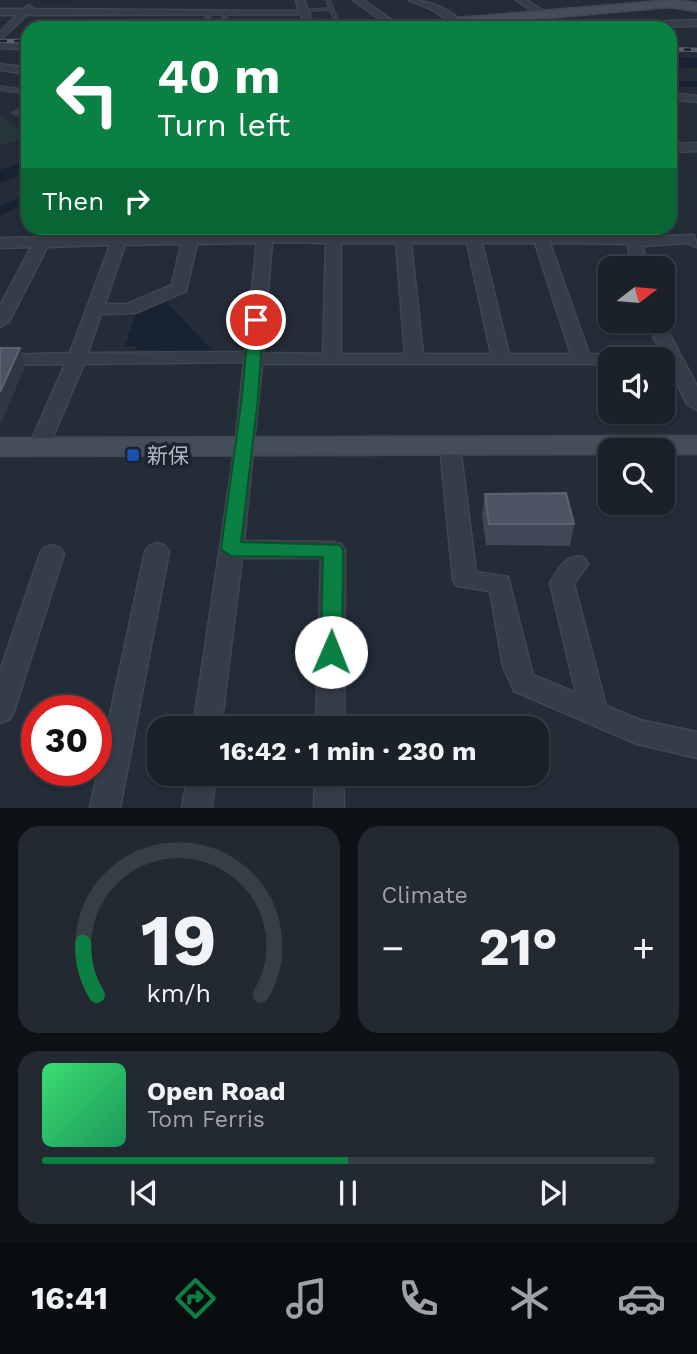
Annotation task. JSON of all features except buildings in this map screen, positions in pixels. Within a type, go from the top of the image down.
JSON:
[{"type":"street","points":[[2,33],[37,0]]},
{"type":"street","points":[[178,21],[187,0]]},
{"type":"street","points":[[292,0],[306,21]]},
{"type":"street","points":[[300,0],[301,21]]},
{"type":"street","points":[[357,0],[388,21]]},
{"type":"street","points":[[413,0],[436,8],[456,21]]},
{"type":"street","points":[[520,0],[545,15]]},
{"type":"street","points":[[495,21],[668,3],[697,7]]},
{"type":"street","points":[[0,12],[300,12]]},
{"type":"street","points":[[677,24],[697,23]]},
{"type":"street","points":[[2,33],[21,31]]},
{"type":"street","points":[[0,67],[21,70]]},
{"type":"street","points":[[677,97],[697,100]]},
{"type":"street","points":[[677,148],[697,147]]},
{"type":"street","points":[[0,243],[112,235]]},
{"type":"street","points":[[38,448],[77,358],[122,235]]},
{"type":"street","points":[[95,309],[130,309],[180,288],[191,235]]},
{"type":"street","points":[[210,716],[245,446],[266,235]]},
{"type":"street","points":[[332,360],[334,235]]},
{"type":"street","points":[[402,235],[415,360]]},
{"type":"street","points":[[472,235],[501,360]]},
{"type":"street","points":[[540,235],[582,359]]},
{"type":"street","points":[[634,235],[637,256]]},
{"type":"street","points":[[638,235],[650,242],[689,238],[697,242]]},
{"type":"street","points":[[0,322],[42,242]]},
{"type":"street","points":[[0,360],[598,359]]},
{"type":"street","points":[[675,369],[697,404]]},
{"type":"street","points":[[0,447],[697,445]]},
{"type":"street","points":[[450,446],[465,580],[500,583],[516,666],[523,683],[637,732],[697,745]]},
{"type":"street","points":[[231,549],[333,550],[330,716]]},
{"type":"street","points":[[105,808],[157,552]]},
{"type":"street","points":[[0,711],[52,554]]},
{"type":"street","points":[[576,564],[562,583],[594,712]]},
{"type":"street","points":[[197,808],[200,786]]},
{"type":"street","points":[[329,786],[329,808]]},
{"type":"lane","points":[[328,0],[336,21]]},
{"type":"lane","points":[[300,12],[332,9]]},
{"type":"lane","points":[[206,21],[210,12]]},
{"type":"lane","points":[[223,21],[227,13]]},
{"type":"lane","points":[[0,88],[21,91]]},
{"type":"shaded area","points":[[0,115],[21,132],[21,140],[3,145],[0,143]]},
{"type":"water","points":[[164,300],[213,351],[136,350],[137,346],[125,346],[136,312]]},
{"type":"waterway","points":[[677,62],[697,63]]},
{"type":"waterway","points":[[677,84],[697,84]]},
{"type":"waterway","points":[[0,177],[21,170]]},
{"type":"waterway","points":[[0,211],[21,201]]},
{"type":"railway","points":[[0,41],[21,41]]},
{"type":"railway","points":[[677,49],[697,50]]},
{"type":"place","name":"新保","points":[[133,455]]},
{"type":"route","points":[[256,320],[243,466],[231,549],[333,550],[331,652]]}]
